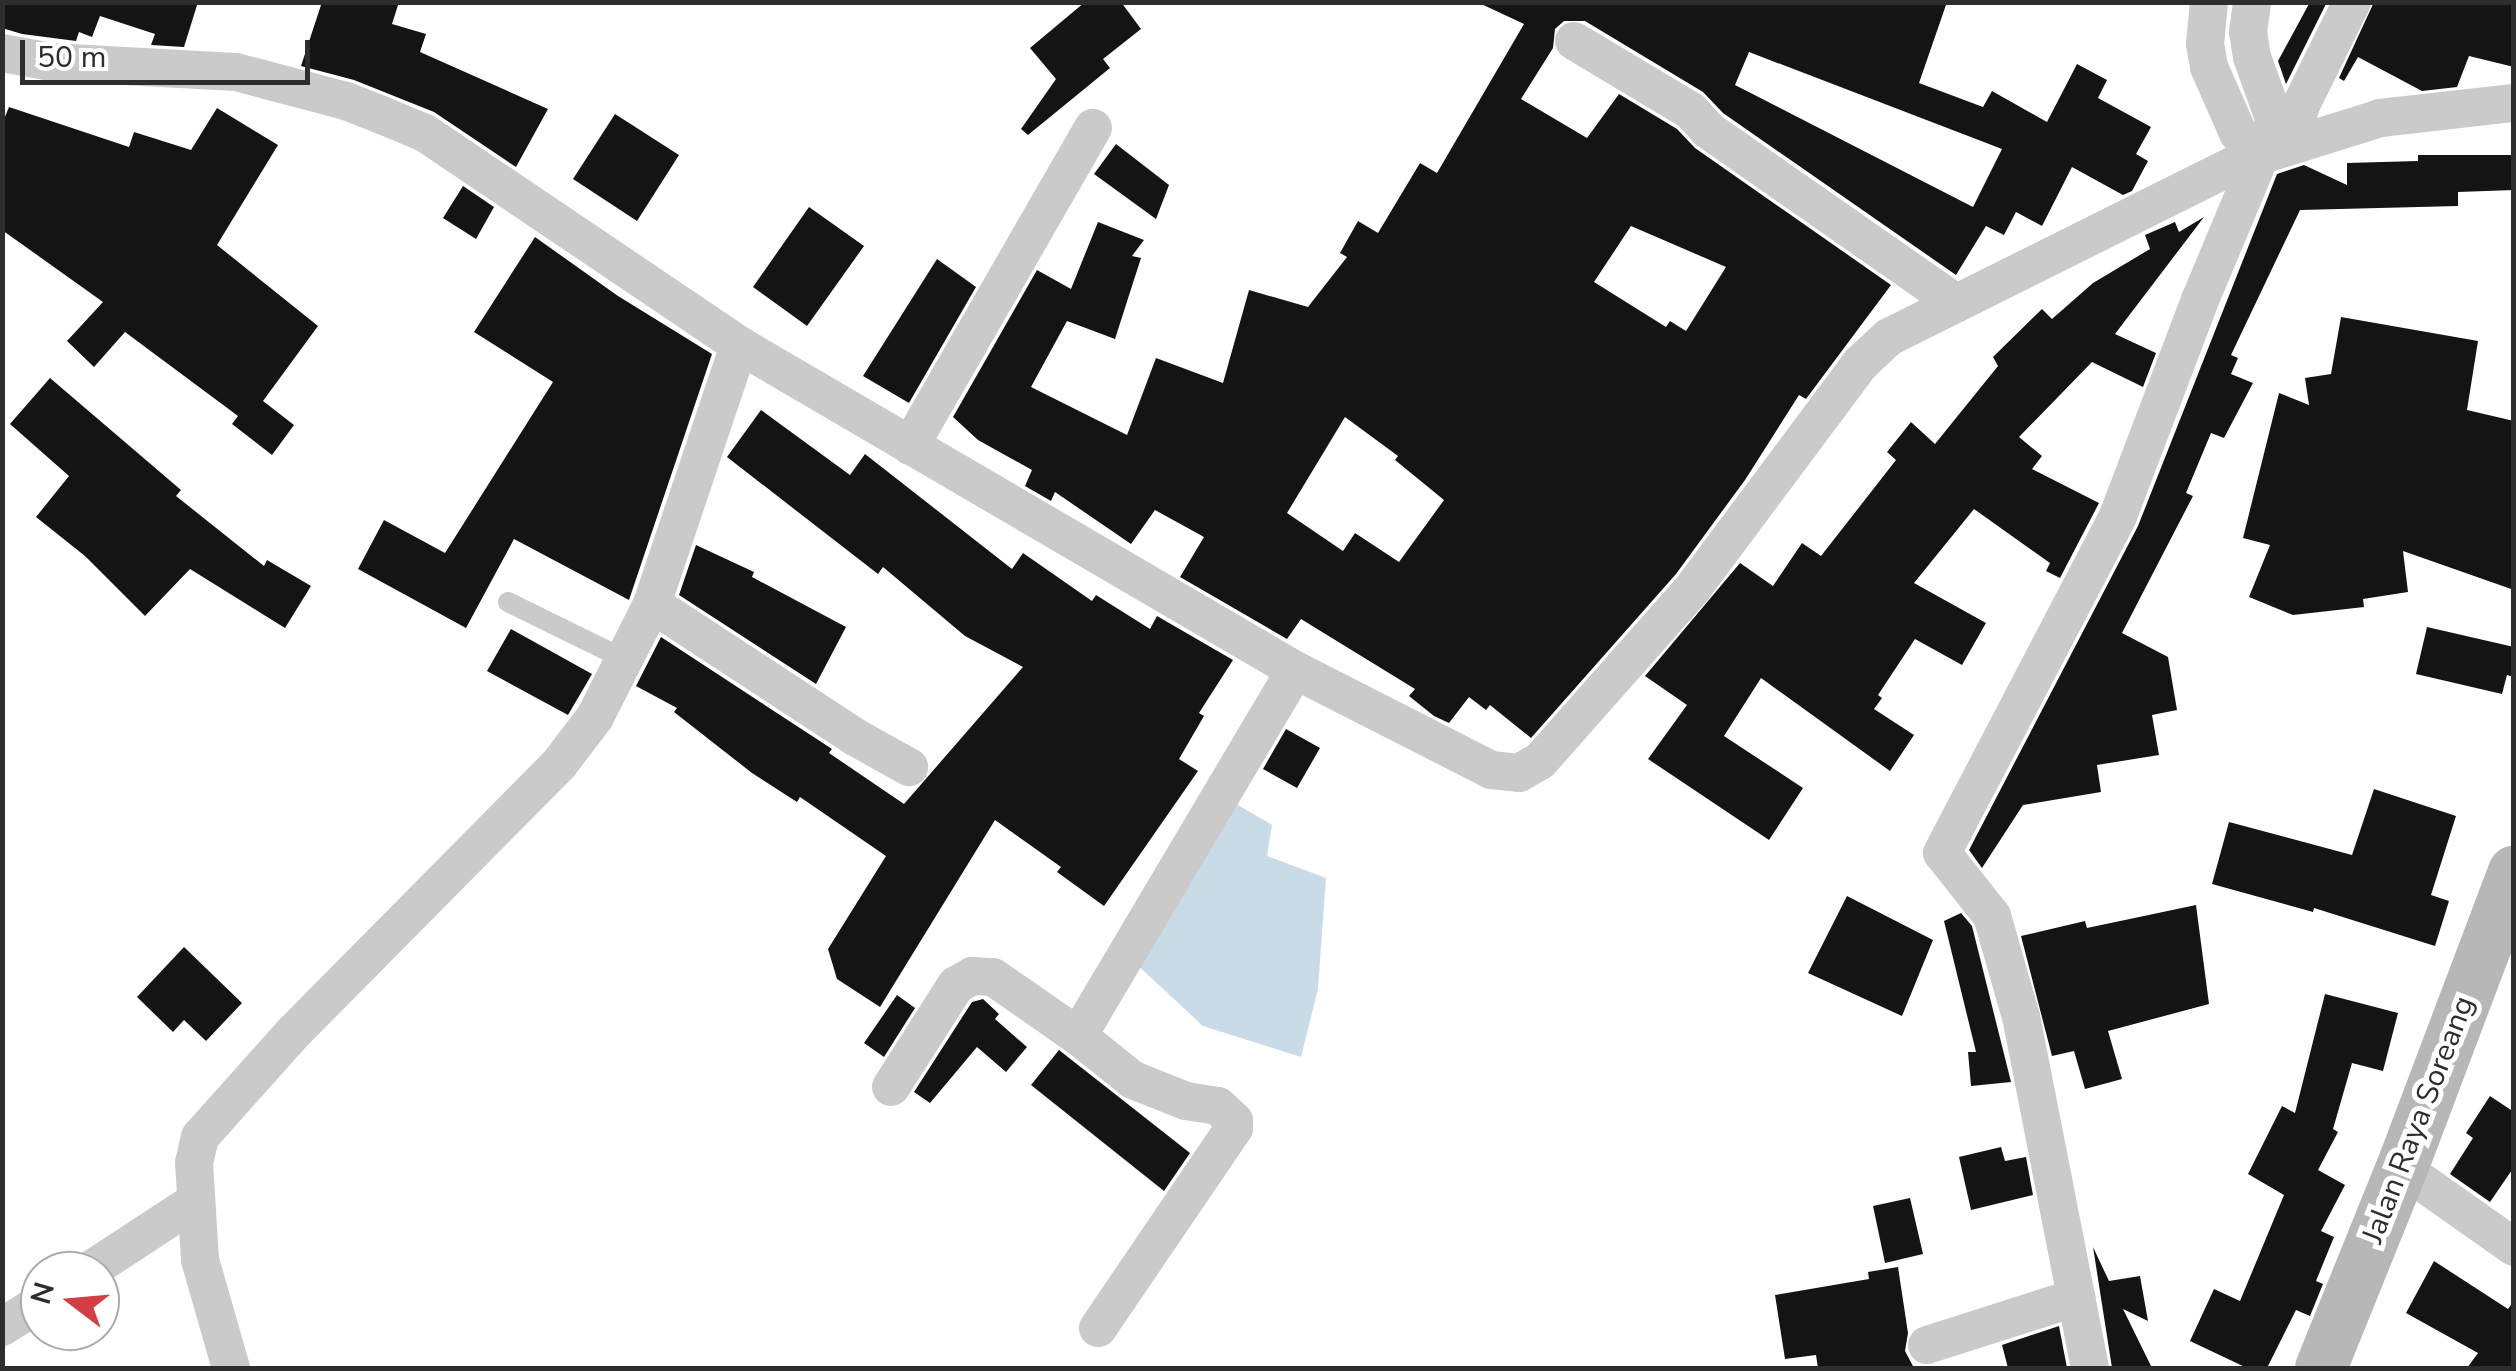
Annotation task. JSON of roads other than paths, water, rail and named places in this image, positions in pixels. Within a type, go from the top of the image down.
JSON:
[{"type":"main road","name":"Jalan Raya Soreang","points":[[2320,1368],[2402,1168],[2514,870]]},
{"type":"street","points":[[2209,2],[2205,44],[2209,67],[2238,132],[2276,150]]},
{"type":"street","points":[[2252,2],[2248,32],[2252,57],[2276,122],[2276,150]]},
{"type":"street","points":[[2090,1368],[2021,1017],[1992,916],[1942,852],[2118,516],[2200,300],[2352,2]]},
{"type":"street","points":[[1574,42],[1690,112],[1708,130],[1953,301]]},
{"type":"street","points":[[2,53],[51,62],[236,72],[346,101],[425,133],[739,345],[910,446],[1294,670],[1491,770],[1519,772],[1530,768],[1693,588],[1872,349],[1953,301],[2276,150],[2380,118],[2514,104]]},
{"type":"street","points":[[910,446],[1093,128]]},
{"type":"street","points":[[231,1368],[200,1260],[195,1150],[212,1120],[560,763],[595,716],[652,604],[739,345]]},
{"type":"street","points":[[652,604],[855,737],[909,767]]},
{"type":"street","points":[[1078,1036],[1294,670]]},
{"type":"street","points":[[890,1087],[956,985],[972,976],[994,977],[1133,1080],[1186,1101],[1218,1106],[1234,1122],[1234,1128],[1098,1328]]},
{"type":"street","points":[[2402,1168],[2514,1247]]},
{"type":"street","points":[[120,1251],[196,1201]]},
{"type":"street","points":[[1927,1345],[2077,1297]]},
{"type":"lane","points":[[508,602],[626,660]]},
{"type":"water","points":[[1226,798],[1272,825],[1267,856],[1326,878],[1318,989],[1301,1057],[1203,1026],[1133,961]]}]
